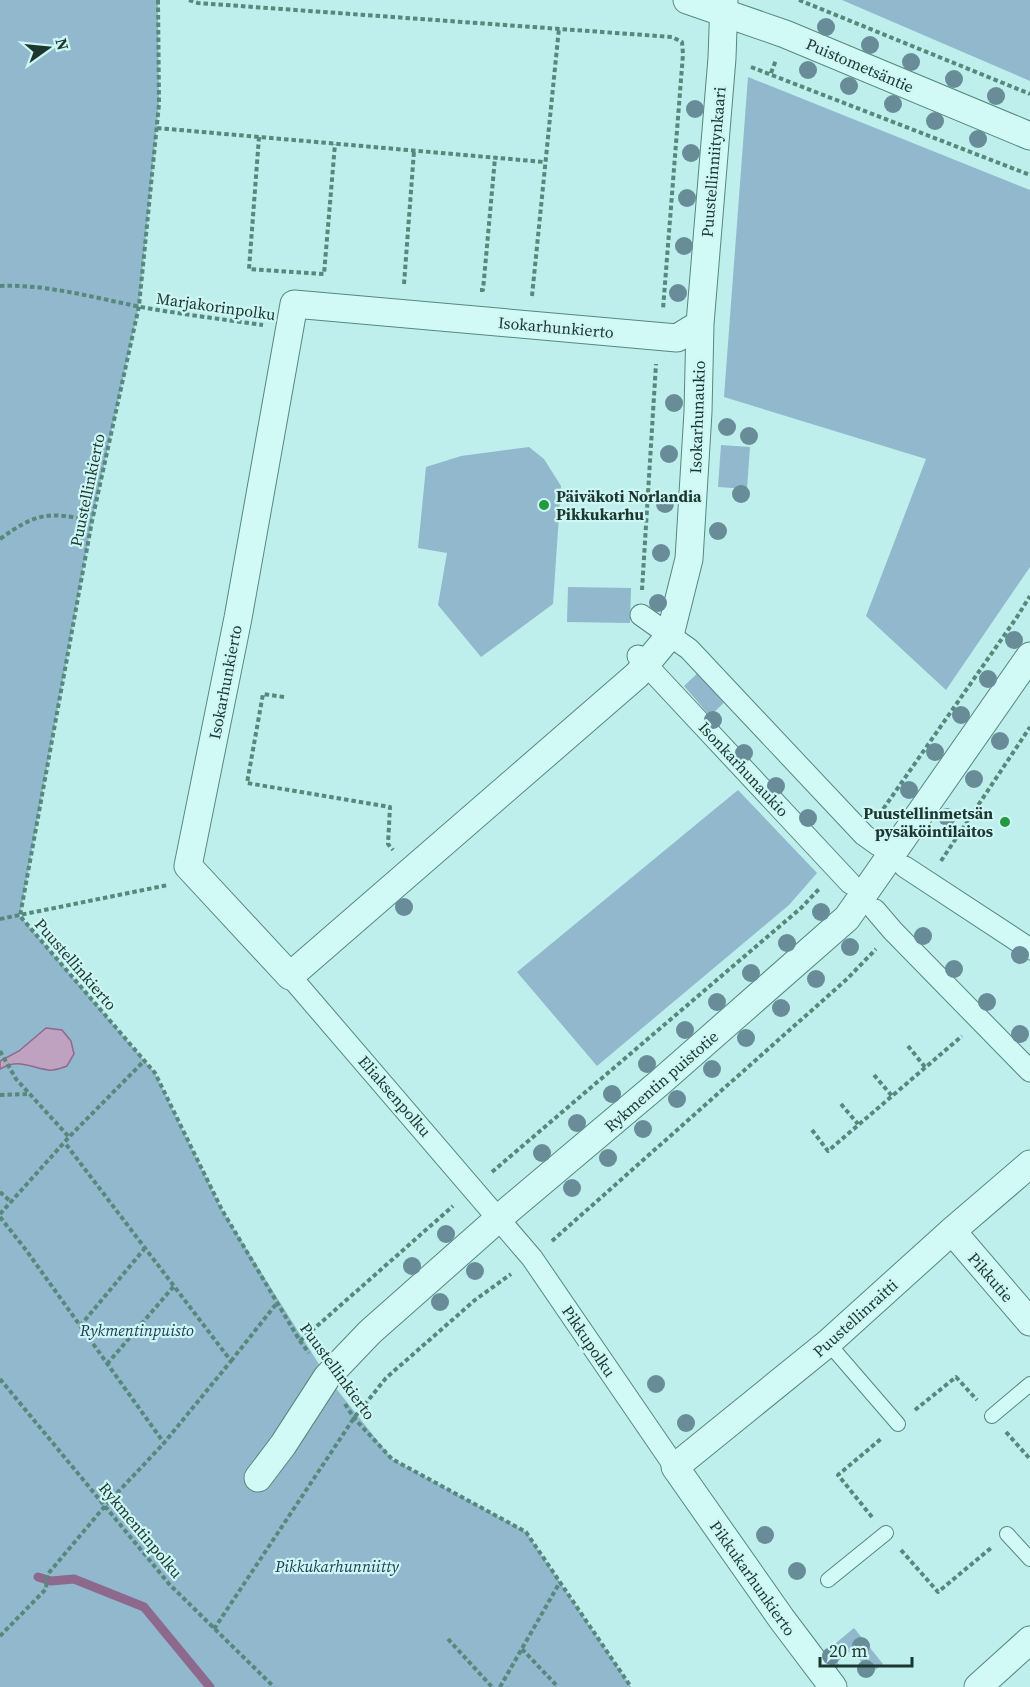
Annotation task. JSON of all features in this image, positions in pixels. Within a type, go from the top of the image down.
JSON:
[{"type":"street","name":"Puistometsäntie","points":[[687,0],[724,6],[785,34],[1030,136]]},
{"type":"street","name":"Puustellinniitynkaari","points":[[700,324],[724,6]]},
{"type":"street","name":"Isokarhunkierto","points":[[290,976],[188,866],[238,618],[294,304],[677,338],[700,324]]},
{"type":"street","name":"Isokarhunaukio","points":[[640,665],[670,636],[689,559],[698,423],[700,324]]},
{"type":"street","points":[[641,615],[689,649],[871,840]]},
{"type":"street","name":"Rykmentin puistotie","points":[[258,1478],[283,1445],[327,1377],[370,1332],[499,1218],[667,1077],[847,918],[1030,656]]},
{"type":"street","points":[[290,976],[640,665]]},
{"type":"street","name":"Isonkarhunaukio","points":[[640,665],[844,876]]},
{"type":"street","points":[[905,867],[948,893],[1030,949]]},
{"type":"street","points":[[874,910],[1030,1071]]},
{"type":"street","name":"Eliaksenpolku","points":[[290,976],[499,1218]]},
{"type":"street","name":"Puustellinraitti","points":[[675,1467],[828,1343],[1030,1164]]},
{"type":"street","name":"Pikkupolku","points":[[499,1218],[532,1258],[675,1467]]},
{"type":"street","name":"Pikkutie","points":[[952,1231],[1030,1322]]},
{"type":"street","name":"Pikkukarhunkierto","points":[[675,1467],[781,1618],[833,1687]]},
{"type":"street","points":[[978,1687],[1030,1640]]},
{"type":"lane","points":[[828,1343],[898,1424]]},
{"type":"lane","points":[[992,1416],[1030,1384]]},
{"type":"lane","points":[[828,1580],[886,1533]]},
{"type":"lane","points":[[1007,1534],[1030,1559]]},
{"type":"path","name":"Puustellinkierto","points":[[158,0],[159,105],[139,306],[92,521],[20,916],[154,1073],[222,1210],[300,1341],[354,1418],[392,1459],[526,1532],[631,1687]]},
{"type":"path","points":[[189,0],[210,4],[672,37],[682,42]]},
{"type":"path","points":[[800,0],[1030,94]]},
{"type":"path","points":[[529,325],[559,28]]},
{"type":"path","points":[[749,66],[1030,175]]},
{"type":"path","points":[[157,128],[544,162]]},
{"type":"path","points":[[259,137],[249,269],[324,274],[335,144]]},
{"type":"path","points":[[414,151],[403,284],[414,285]]},
{"type":"path","points":[[471,290],[483,290],[495,158]]},
{"type":"path","name":"Marjakorinpolku","points":[[0,286],[12,285],[74,293],[139,306],[289,329]]},
{"type":"path","points":[[0,538],[32,518],[44,515],[54,514],[92,521]]},
{"type":"path","points":[[871,840],[1030,596]]},
{"type":"path","points":[[284,697],[263,694],[247,783],[390,807],[387,844],[399,858]]},
{"type":"path","points":[[928,882],[1030,727]]},
{"type":"path","points":[[300,1341],[474,1188],[801,908],[844,876]]},
{"type":"path","points":[[0,919],[198,879]]},
{"type":"path","points":[[214,1629],[354,1418],[386,1378],[475,1300],[578,1220],[848,979],[893,931]]},
{"type":"path","points":[[812,1130],[828,1151],[980,1020]]},
{"type":"path","points":[[908,1046],[925,1067]]},
{"type":"path","points":[[0,1053],[16,1079],[69,1137]]},
{"type":"path","points":[[144,1061],[69,1137],[0,1216],[164,1443]]},
{"type":"path","points":[[874,1075],[892,1096]]},
{"type":"path","points":[[0,1095],[29,1094]]},
{"type":"path","points":[[841,1104],[858,1125]]},
{"type":"path","points":[[65,1143],[231,1360]]},
{"type":"path","points":[[0,1192],[11,1202]]},
{"type":"path","points":[[80,1326],[145,1248]]},
{"type":"path","points":[[107,1364],[174,1286]]},
{"type":"path","points":[[0,1636],[46,1589],[47,1575],[105,1506],[164,1443],[277,1302]]},
{"type":"path","points":[[1007,1534],[938,1592],[838,1475],[956,1377],[1030,1458]]},
{"type":"path","name":"Rykmentinpolku","points":[[0,1379],[170,1585],[274,1687]]},
{"type":"path","points":[[500,1687],[560,1582]]},
{"type":"path","points":[[448,1639],[492,1687]]},
{"type":"path","points":[[522,1649],[558,1687]]},
{"type":"green space","name":"Rykmentinpuisto","points":[[0,0],[158,0],[159,104],[139,306],[92,521],[20,916],[155,1073],[222,1210],[327,1377],[392,1459],[526,1532],[631,1687],[0,1687]]},
{"type":"green space","points":[[842,0],[1030,0],[1030,81]]},
{"type":"green space","points":[[748,77],[1030,190],[1030,567],[946,690],[866,616],[926,459],[724,397]]},
{"type":"green space","points":[[721,445],[750,447],[747,489],[718,487]]},
{"type":"green space","points":[[529,447],[544,459],[561,486],[553,604],[481,657],[438,605],[447,553],[418,548],[426,467],[461,456]]},
{"type":"green space","points":[[568,587],[631,588],[630,623],[567,622]]},
{"type":"green space","points":[[703,668],[730,697],[710,716],[684,686]]},
{"type":"green space","points":[[738,790],[817,873],[789,905],[597,1066],[517,972]]},
{"type":"green space","points":[[854,1628],[883,1664],[867,1676],[860,1667],[863,1664],[852,1650],[837,1662],[840,1666],[831,1673],[819,1657]]},
{"type":"shaded area","points":[[46,1028],[62,1030],[71,1041],[74,1054],[67,1066],[50,1070],[13,1064],[0,1069],[0,1061],[19,1051]]},
{"type":"waterway","points":[[38,1577],[51,1581],[74,1579],[144,1607],[210,1687]]},
{"type":"place","name":"Päiväkoti Norlandia Pikkukarhu","points":[[544,505]]},
{"type":"place","name":"Puustellinmetsän pysäköintilaitos","points":[[1005,822]]},
{"type":"park label","name":"Pikkukarhunniitty","points":[[337,1566]]}]
